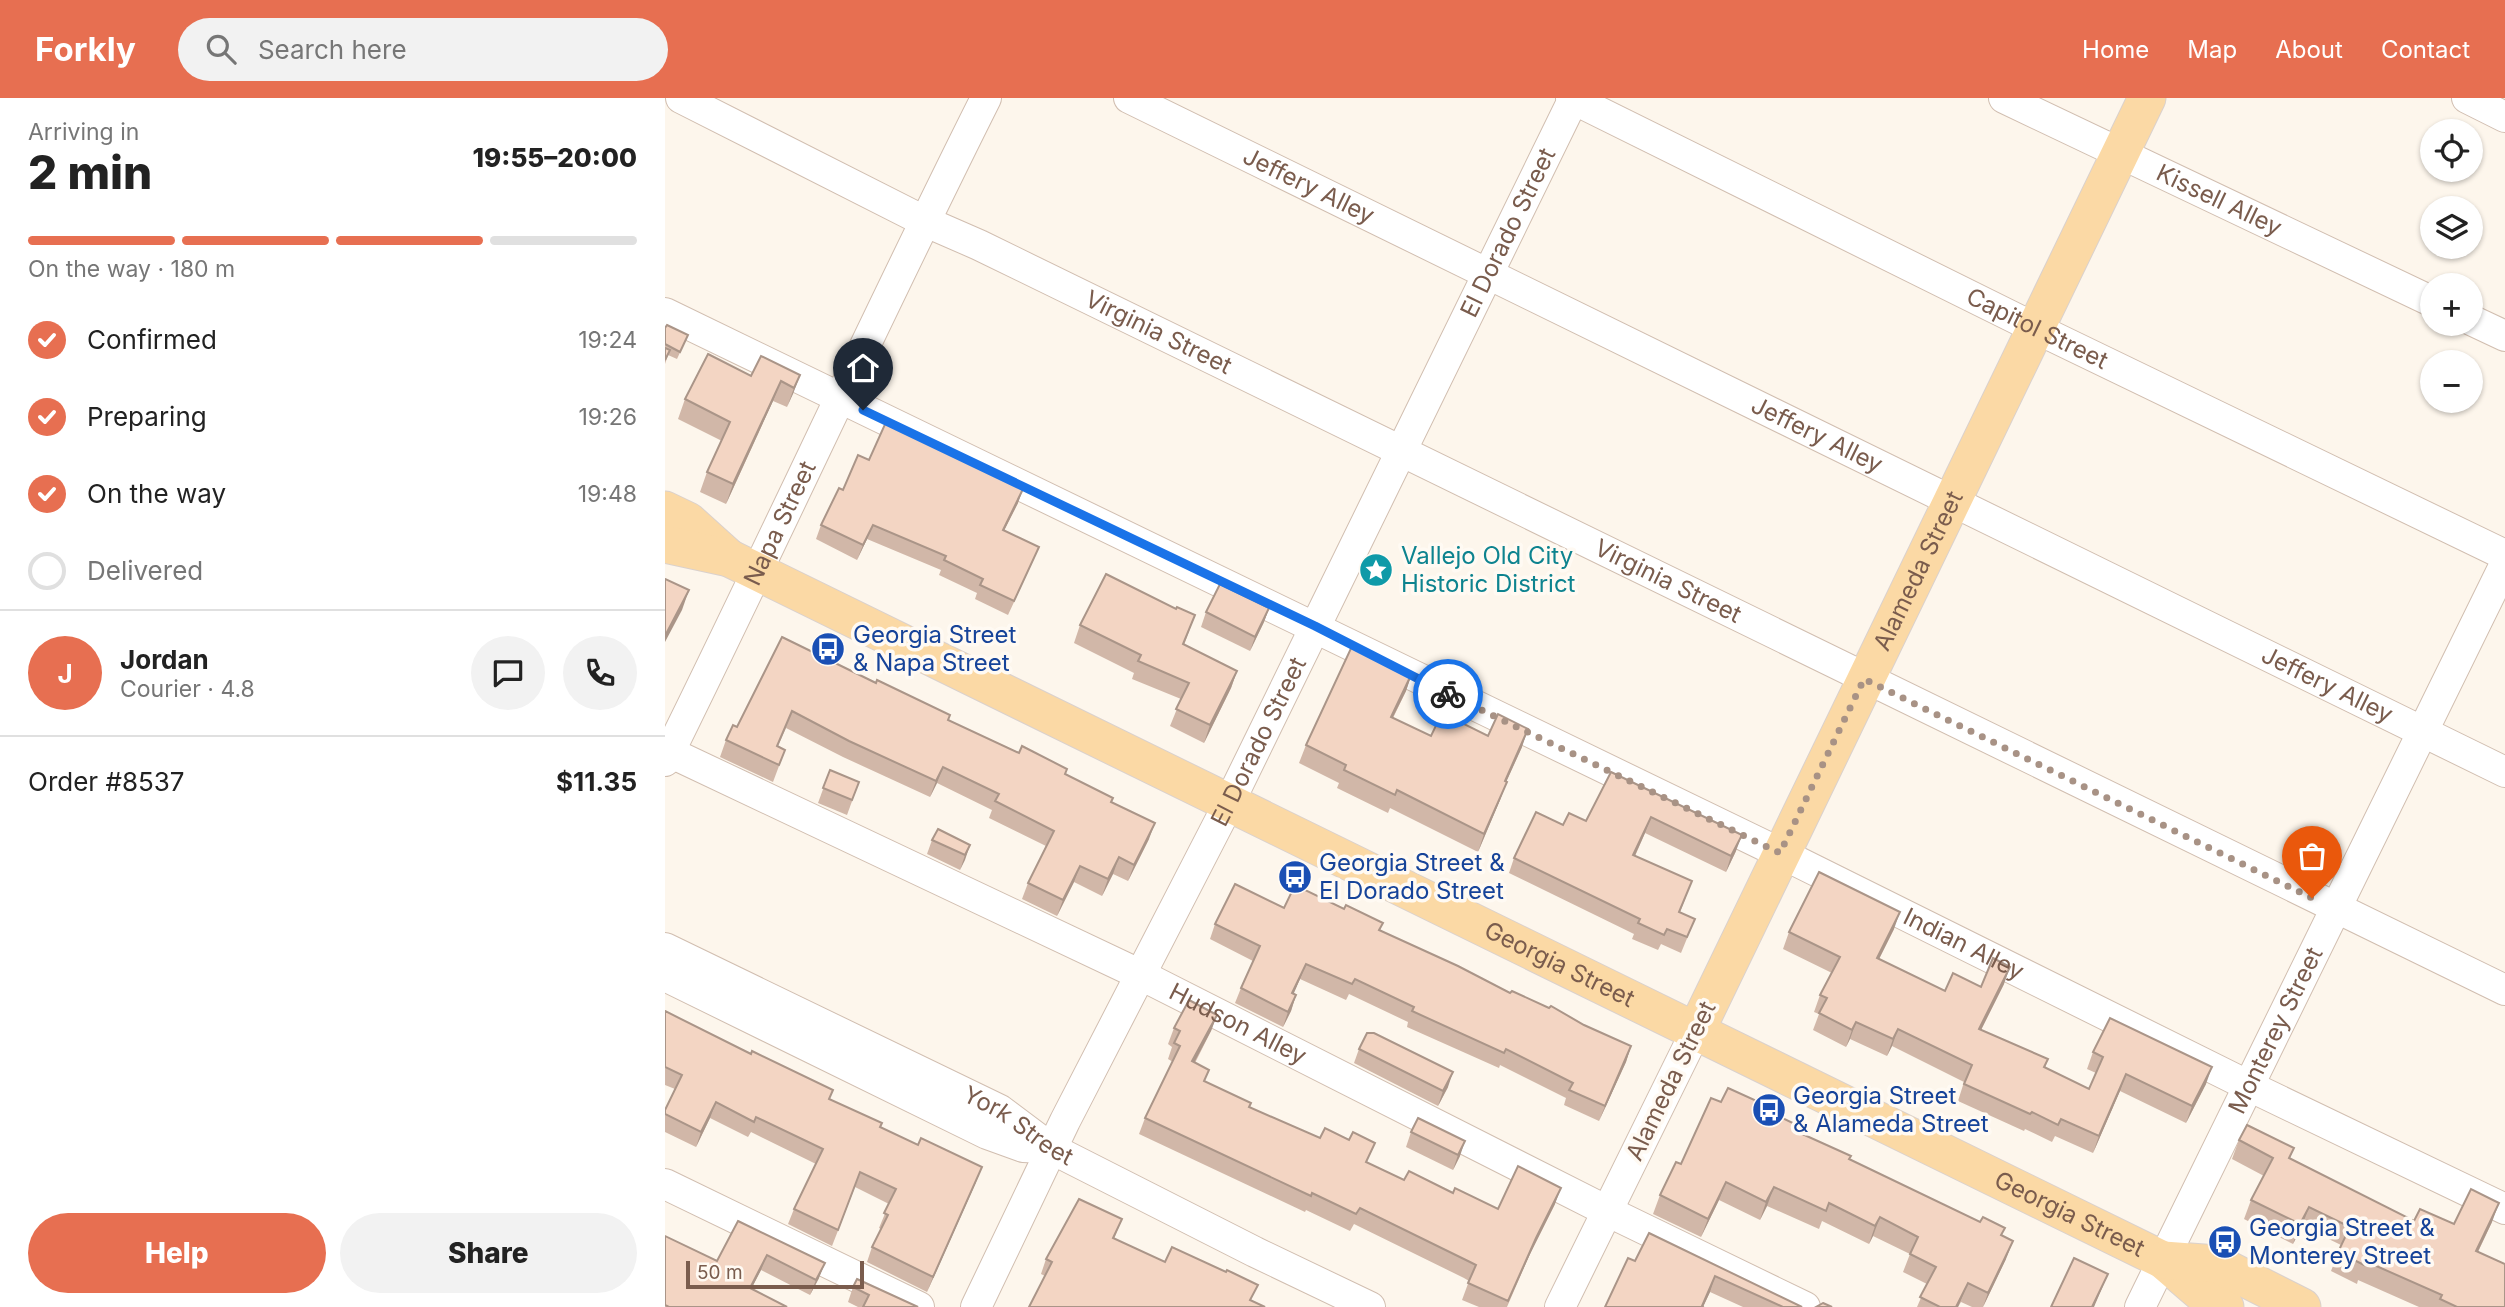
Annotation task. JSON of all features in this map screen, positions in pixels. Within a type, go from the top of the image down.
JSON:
[{"type":"main road","name":"Alameda Street","points":[[1696,1031],[2147,98]]},
{"type":"main road","name":"Georgia Street","points":[[665,510],[688,521],[744,566]]},
{"type":"main road","name":"Georgia Street","points":[[665,544],[744,566],[1696,1031],[2163,1260],[2205,1296],[2225,1307]]},
{"type":"main road","name":"Georgia Street","points":[[2163,1260],[2217,1265],[2302,1307]]},
{"type":"street","name":"Virginia Street","points":[[681,98],[925,221],[2505,990]]},
{"type":"street","name":"Napa Street","points":[[666,754],[744,566],[839,398],[986,98]]},
{"type":"street","name":"Jeffery Alley","points":[[1129,98],[2505,772]]},
{"type":"street","name":"El Dorado Street","points":[[976,1307],[1052,1149],[1229,803],[1573,98]]},
{"type":"street","name":"Capitol Street","points":[[1573,98],[2035,328],[2505,555]]},
{"type":"street","name":"Kissell Alley","points":[[2004,98],[2420,296]]},
{"type":"street","points":[[2467,98],[2505,117]]},
{"type":"street","name":"Indian Alley","points":[[665,313],[1315,626],[2249,1086],[2505,1209]]},
{"type":"street","points":[[2483,326],[2505,336]]},
{"type":"street","name":"Monterey Street","points":[[2140,1307],[2505,564]]},
{"type":"street","name":"Hudson Alley","points":[[666,754],[1140,975],[1607,1211],[1805,1307]]},
{"type":"street","name":"York Street","points":[[665,948],[1000,1110],[1052,1149],[1370,1307]]},
{"type":"street","points":[[665,976],[987,1134],[1023,1147],[1052,1149]]},
{"type":"street","name":"Alameda Street","points":[[1560,1307],[1696,1031]]},
{"type":"street","points":[[665,1184],[919,1307]]},
{"type":"building","points":[[667,325],[688,335],[680,352],[665,344]]},
{"type":"building","points":[[708,354],[751,376],[761,356],[800,375],[794,388],[781,381],[733,484],[707,472],[730,422],[685,399]]},
{"type":"building","points":[[886,422],[1023,489],[1003,530],[1039,547],[1014,601],[980,585],[983,579],[944,560],[946,556],[873,525],[863,545],[821,525],[839,488],[843,490],[858,455],[869,460]]},
{"type":"building","points":[[1106,574],[1176,609],[1177,607],[1195,615],[1183,644],[1237,671],[1210,725],[1176,709],[1189,683],[1138,661],[1141,655],[1080,625]]},
{"type":"building","points":[[665,579],[689,590],[665,636]]},
{"type":"building","points":[[1220,584],[1269,608],[1255,637],[1206,612]]},
{"type":"building","points":[[782,637],[876,683],[877,680],[950,715],[948,720],[1019,753],[1022,746],[1067,769],[1065,774],[1113,798],[1111,802],[1155,823],[1134,865],[1119,857],[1108,879],[1080,866],[1063,900],[1028,883],[1054,831],[995,801],[999,794],[943,767],[936,781],[792,711],[777,746],[785,750],[779,765],[726,740],[733,725],[737,727]]},
{"type":"building","points":[[1353,644],[1412,673],[1391,717],[1431,736],[1442,713],[1488,736],[1498,714],[1528,729],[1484,834],[1397,790],[1395,795],[1344,770],[1346,765],[1306,745]]},
{"type":"building","points":[[830,770],[859,782],[852,800],[823,788]]},
{"type":"building","points":[[1611,772],[1742,835],[1731,856],[1651,817],[1633,855],[1692,881],[1679,912],[1695,919],[1687,937],[1667,929],[1664,935],[1638,923],[1640,919],[1514,858],[1536,812],[1563,825],[1569,813],[1586,821]]},
{"type":"building","points":[[938,829],[970,845],[965,855],[932,840]]},
{"type":"building","points":[[1819,872],[1900,912],[1877,958],[1945,991],[1953,973],[1981,987],[1993,958],[2010,967],[1979,1029],[2048,1059],[2044,1067],[2089,1089],[2103,1057],[2093,1052],[2110,1018],[2212,1067],[2192,1106],[2126,1074],[2099,1136],[2061,1119],[2058,1125],[1964,1084],[1972,1065],[1898,1029],[1893,1039],[1856,1022],[1852,1030],[1819,1013],[1827,998],[1820,995],[1840,957],[1789,932]]},
{"type":"building","points":[[1235,884],[1284,908],[1295,885],[1344,909],[1346,905],[1383,923],[1379,930],[1510,993],[1512,991],[1549,1008],[1551,1006],[1584,1025],[1631,1046],[1605,1106],[1569,1090],[1573,1083],[1506,1049],[1504,1053],[1412,1011],[1414,1007],[1355,979],[1352,984],[1306,964],[1292,993],[1296,995],[1288,1012],[1241,988],[1260,946],[1215,924]]},
{"type":"building","points":[[1189,1000],[1217,1015],[1192,1061],[1209,1070],[1204,1081],[1251,1103],[1249,1107],[1320,1138],[1325,1128],[1349,1140],[1353,1132],[1375,1143],[1366,1162],[1404,1180],[1409,1171],[1453,1193],[1455,1188],[1498,1209],[1518,1166],[1561,1188],[1508,1301],[1468,1283],[1476,1265],[1360,1208],[1356,1214],[1312,1193],[1311,1196],[1145,1118],[1180,1046],[1174,1043],[1180,1031],[1174,1028]]},
{"type":"building","points":[[665,1011],[751,1054],[752,1051],[833,1090],[829,1099],[882,1123],[880,1127],[918,1145],[921,1138],[982,1167],[933,1277],[872,1247],[888,1215],[884,1213],[896,1189],[860,1172],[838,1230],[794,1209],[823,1149],[756,1117],[754,1122],[716,1102],[701,1132],[665,1114],[682,1075],[665,1067]]},
{"type":"building","points":[[1367,1033],[1374,1033],[1453,1072],[1443,1091],[1359,1049]]},
{"type":"building","points":[[1728,1088],[1759,1102],[1758,1106],[1803,1128],[1800,1133],[1851,1156],[1849,1159],[1980,1222],[1983,1217],[2005,1228],[2001,1235],[2013,1241],[1988,1293],[1968,1283],[1956,1307],[1940,1307],[1920,1297],[1936,1267],[1910,1254],[1918,1237],[1880,1217],[1875,1226],[1829,1203],[1826,1211],[1774,1187],[1766,1202],[1726,1182],[1708,1219],[1660,1195],[1676,1162],[1681,1164],[1711,1098],[1721,1102]]},
{"type":"building","points":[[1418,1118],[1465,1141],[1458,1155],[1411,1132]]},
{"type":"building","points":[[2247,1125],[2294,1148],[2289,1158],[2414,1221],[2420,1209],[2454,1224],[2471,1189],[2499,1203],[2476,1251],[2505,1264],[2505,1307],[2457,1307],[2440,1299],[2442,1295],[2338,1252],[2350,1227],[2309,1207],[2300,1224],[2251,1200],[2273,1158],[2239,1140]]},
{"type":"building","points":[[1079,1199],[1122,1219],[1113,1238],[1165,1262],[1172,1247],[1226,1272],[1227,1270],[1258,1285],[1250,1300],[1265,1307],[1029,1307],[1052,1262],[1046,1259]]},
{"type":"building","points":[[738,1221],[825,1263],[816,1280],[767,1255],[750,1288],[787,1307],[665,1305],[665,1236],[717,1261]]},
{"type":"building","points":[[1649,1233],[1802,1307],[1783,1307],[1715,1276],[1703,1307],[1605,1307],[1628,1258],[1635,1261]]},
{"type":"building","points":[[2074,1258],[2108,1274],[2092,1307],[2051,1307]]},
{"type":"building","points":[[857,1279],[918,1307],[863,1307],[869,1295],[853,1287]]},
{"type":"building","points":[[1823,1303],[1832,1307],[1816,1307]]},
{"type":"way so far","points":[[1448,694],[1780,853],[1864,679],[2312,898]]},
{"type":"place","name":"Vallejo Old City Historic District","points":[[1376,570]]},
{"type":"place","name":"Georgia Street & Napa Street","points":[[828,649]]},
{"type":"place","name":"Georgia Street & El Dorado Street","points":[[1295,877]]},
{"type":"place","name":"Georgia Street & Alameda Street","points":[[1769,1110]]},
{"type":"place","name":"Georgia Street & Monterey Street","points":[[2225,1242]]},
{"type":"route","points":[[863,410],[1315,626],[1448,694]]}]
